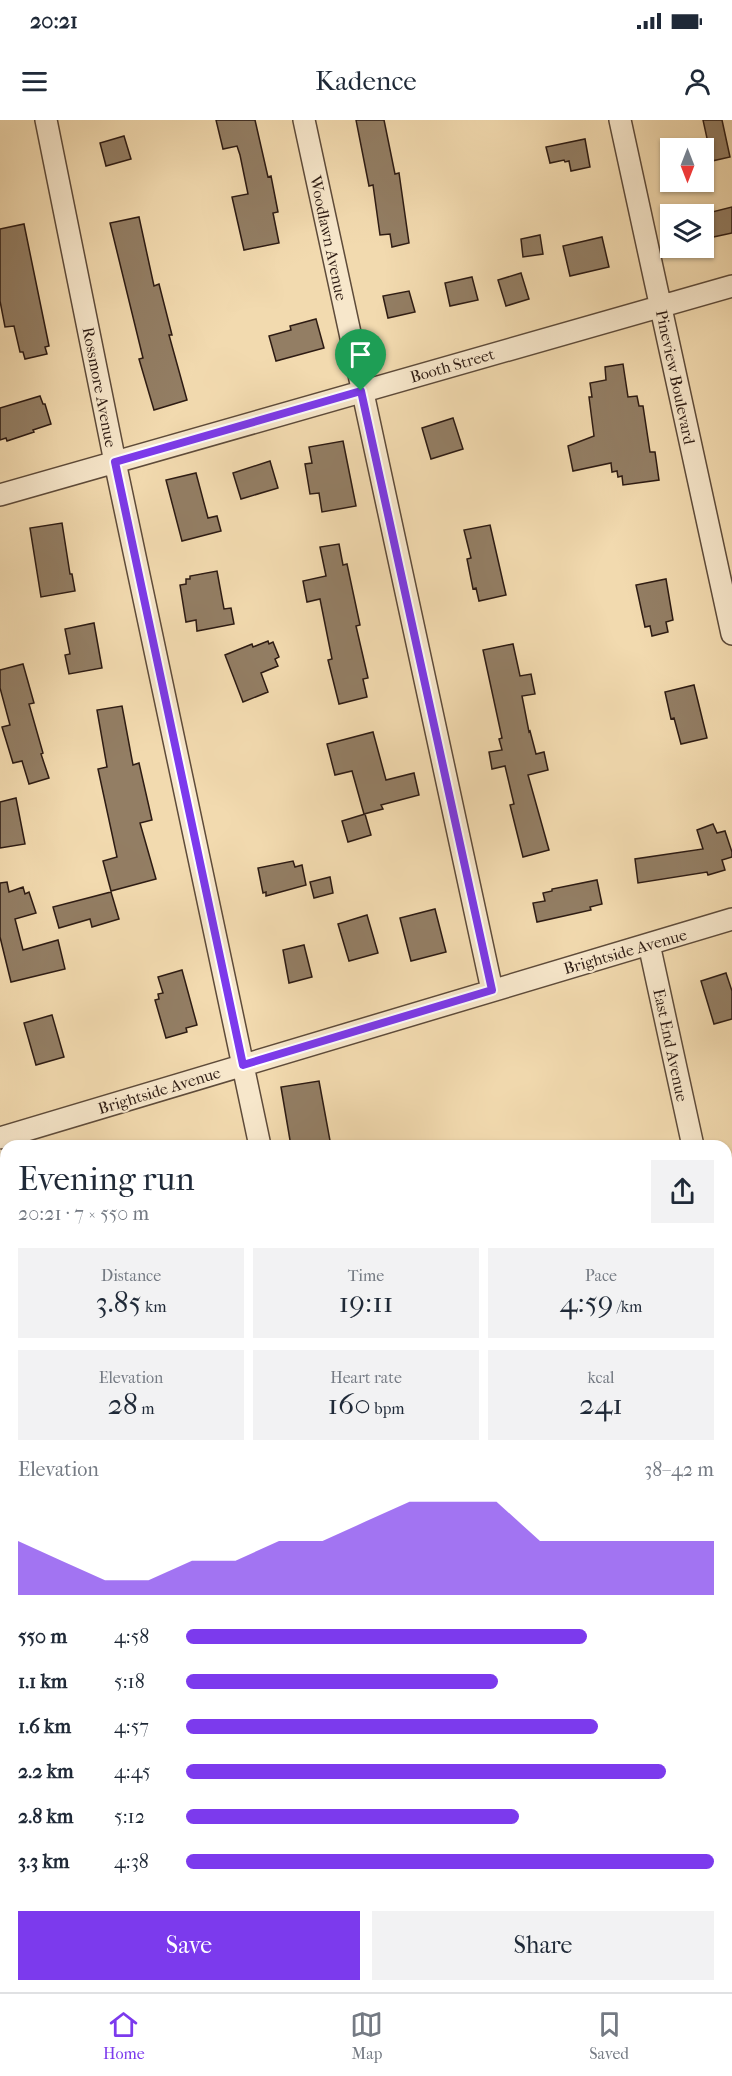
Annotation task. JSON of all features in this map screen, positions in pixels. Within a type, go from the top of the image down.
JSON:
[{"type":"street","name":"Rossmore Avenue","points":[[46,120],[115,462],[259,1140]]},
{"type":"street","name":"Woodlawn Avenue","points":[[304,120],[492,990]]},
{"type":"street","name":"Pineview Boulevard","points":[[620,120],[732,634]]},
{"type":"street","name":"Booth Street","points":[[0,495],[732,286]]},
{"type":"street","name":"Brightside Avenue","points":[[0,1138],[732,919]]},
{"type":"street","name":"East End Avenue","points":[[649,944],[692,1140]]},
{"type":"building","points":[[216,120],[255,120],[268,177],[271,176],[278,212],[273,213],[279,243],[244,250],[232,197],[248,194],[240,155],[237,146],[223,149]]},
{"type":"building","points":[[356,120],[384,120],[395,174],[399,173],[409,243],[392,247],[390,234],[380,235],[373,185],[369,186]]},
{"type":"building","points":[[703,120],[722,120],[730,157],[714,161],[714,138],[707,138]]},
{"type":"building","points":[[124,136],[131,159],[106,166],[100,143]]},
{"type":"building","points":[[585,139],[590,167],[571,171],[569,161],[550,163],[546,147]]},
{"type":"building","points":[[732,207],[732,233],[714,237],[714,212]]},
{"type":"building","points":[[139,217],[154,286],[159,284],[172,335],[169,335],[187,400],[154,410],[139,359],[143,358],[110,223]]},
{"type":"building","points":[[24,224],[49,346],[45,347],[47,354],[25,359],[23,352],[20,352],[14,326],[5,327],[0,301],[0,229]]},
{"type":"building","points":[[540,235],[543,254],[523,257],[521,239]]},
{"type":"building","points":[[602,237],[609,267],[570,276],[563,246]]},
{"type":"building","points":[[521,273],[529,299],[506,306],[498,280]]},
{"type":"building","points":[[472,277],[478,300],[450,306],[445,283]]},
{"type":"building","points":[[409,291],[415,312],[388,318],[383,296]]},
{"type":"building","points":[[316,319],[324,348],[276,361],[269,336],[291,330],[290,326]]},
{"type":"building","points":[[623,364],[628,397],[637,396],[639,406],[643,406],[650,452],[655,452],[659,480],[623,485],[622,476],[618,477],[617,471],[612,472],[611,463],[573,471],[568,446],[594,436],[589,397],[592,397],[590,383],[606,380],[605,367]]},
{"type":"building","points":[[40,396],[51,424],[7,441],[6,438],[0,440],[0,408]]},
{"type":"building","points":[[453,418],[463,449],[431,459],[422,428]]},
{"type":"building","points":[[343,441],[356,506],[322,512],[319,493],[310,494],[305,464],[312,463],[309,447]]},
{"type":"building","points":[[270,461],[278,488],[241,499],[233,473]]},
{"type":"building","points":[[196,473],[208,518],[217,516],[221,531],[182,541],[166,480]]},
{"type":"building","points":[[62,523],[75,591],[41,597],[30,528]]},
{"type":"building","points":[[490,525],[506,595],[479,601],[476,588],[473,589],[467,559],[471,558],[464,530]]},
{"type":"building","points":[[339,544],[343,565],[347,564],[360,625],[356,626],[368,678],[363,679],[367,697],[339,704],[328,660],[332,659],[320,599],[307,602],[303,581],[326,576],[320,547]]},
{"type":"building","points":[[217,571],[224,609],[231,608],[234,624],[197,631],[196,620],[186,622],[180,585],[186,584],[186,579],[190,579],[190,576]]},
{"type":"building","points":[[666,579],[673,620],[666,622],[668,632],[652,636],[650,626],[645,627],[636,585]]},
{"type":"building","points":[[94,623],[102,668],[69,674],[65,655],[70,654],[65,629]]},
{"type":"building","points":[[268,641],[269,644],[273,642],[279,657],[275,659],[278,666],[261,673],[268,692],[243,702],[225,655],[252,644],[253,647]]},
{"type":"building","points":[[513,644],[520,676],[531,674],[535,694],[522,696],[536,754],[544,752],[548,770],[528,775],[549,850],[523,857],[510,805],[514,804],[505,766],[492,769],[489,752],[502,750],[499,739],[502,738],[483,650]]},
{"type":"building","points":[[23,664],[34,703],[29,704],[49,778],[29,784],[22,761],[13,763],[2,727],[10,725],[0,688],[0,670]]},
{"type":"building","points":[[694,685],[707,738],[681,744],[674,718],[671,719],[665,692]]},
{"type":"building","points":[[122,706],[133,765],[139,763],[152,820],[140,823],[156,879],[111,891],[103,861],[117,857],[98,769],[107,767],[97,710]]},
{"type":"building","points":[[373,732],[386,780],[414,773],[419,795],[381,805],[383,809],[364,814],[352,771],[335,775],[327,744]]},
{"type":"building","points":[[16,798],[25,844],[0,848],[0,802]]},
{"type":"building","points":[[365,814],[371,835],[348,842],[342,821]]},
{"type":"building","points":[[713,824],[717,833],[725,831],[732,852],[732,857],[722,860],[725,870],[708,875],[707,872],[638,883],[635,859],[703,849],[697,830]]},
{"type":"building","points":[[293,861],[295,867],[302,865],[306,885],[266,896],[266,892],[263,893],[258,868]]},
{"type":"building","points":[[330,877],[333,893],[314,898],[310,882]]},
{"type":"building","points":[[597,880],[602,904],[590,907],[591,910],[537,922],[533,903],[545,901],[543,893]]},
{"type":"building","points":[[7,882],[9,892],[23,887],[25,894],[29,892],[36,913],[15,919],[23,950],[58,940],[65,969],[11,982],[0,937],[0,883]]},
{"type":"building","points":[[111,892],[119,919],[92,927],[90,919],[59,928],[53,907]]},
{"type":"building","points":[[435,909],[446,952],[411,961],[400,918]]},
{"type":"building","points":[[367,915],[378,953],[349,961],[338,924]]},
{"type":"building","points":[[304,945],[312,977],[289,983],[283,950]]},
{"type":"building","points":[[182,970],[197,1025],[186,1028],[187,1032],[166,1038],[155,1000],[159,999],[158,994],[163,993],[158,977]]},
{"type":"building","points":[[726,973],[732,991],[732,1019],[714,1024],[701,981]]},
{"type":"building","points":[[52,1015],[64,1057],[36,1065],[24,1023]]},
{"type":"building","points":[[319,1081],[330,1140],[290,1140],[281,1087]]},
{"type":"route","points":[[361,391],[492,990],[243,1065],[115,462],[361,391]]}]
